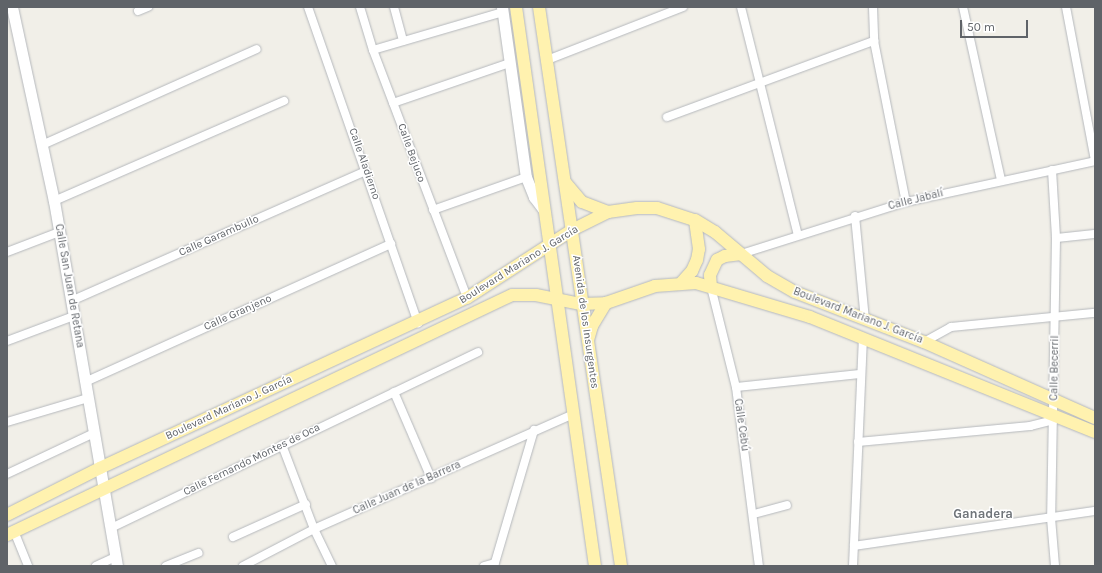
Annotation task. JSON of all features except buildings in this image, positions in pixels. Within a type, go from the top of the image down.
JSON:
[{"type":"main road","points":[[516,7],[555,298],[595,566]]},
{"type":"main road","name":"Avenida de los Insurgentes","points":[[539,7],[562,179],[572,230],[581,304],[620,566]]},
{"type":"main road","points":[[562,179],[582,202],[608,212]]},
{"type":"main road","name":"Boulevard Mariano J. García","points":[[7,515],[100,468],[467,298],[572,230],[608,212],[637,208],[657,208],[695,220],[715,232],[767,276],[795,292],[924,342],[1095,418]]},
{"type":"main road","points":[[682,282],[692,271],[697,260],[699,249],[695,220]]},
{"type":"main road","points":[[712,287],[710,274],[717,260],[725,256],[741,254]]},
{"type":"main road","name":"Boulevard Mariano J. García","points":[[11,533],[397,347],[512,295],[536,294],[581,304],[606,303],[655,286],[682,282],[712,287],[810,317],[990,392],[1095,432]]},
{"type":"main road","points":[[587,341],[592,326],[606,303]]},
{"type":"main road","points":[[391,334],[397,347]]},
{"type":"street","name":"Calle San Juan de Retana","points":[[12,7],[54,200],[100,468],[102,488],[111,528],[116,562]]},
{"type":"street","points":[[138,11],[148,7]]},
{"type":"street","name":"Calle Aladierno","points":[[308,7],[418,322]]},
{"type":"street","name":"Calle Bejuco","points":[[360,7],[373,50],[467,298]]},
{"type":"street","points":[[394,7],[403,41]]},
{"type":"street","points":[[741,7],[798,235]]},
{"type":"street","points":[[873,7],[874,40],[906,202]]},
{"type":"street","points":[[963,7],[1001,180]]},
{"type":"street","points":[[1066,7],[1095,160]]},
{"type":"street","points":[[547,60],[679,8]]},
{"type":"street","points":[[373,50],[503,9],[526,176],[534,197],[544,209]]},
{"type":"street","points":[[667,117],[760,81],[874,40]]},
{"type":"street","points":[[42,146],[257,49]]},
{"type":"street","points":[[393,103],[510,63]]},
{"type":"street","points":[[54,200],[284,102]]},
{"type":"street","name":"Calle Jabalí","points":[[741,254],[856,216],[906,202],[1095,160]]},
{"type":"street","name":"Calle Becerril","points":[[1052,170],[1056,238],[1056,317],[1051,518],[1055,566]]},
{"type":"street","name":"Calle Garambullo","points":[[71,301],[366,171]]},
{"type":"street","points":[[433,210],[526,176]]},
{"type":"street","points":[[856,216],[865,319]]},
{"type":"street","points":[[7,252],[59,232]]},
{"type":"street","points":[[1056,238],[1095,234]]},
{"type":"street","name":"Calle Granjeno","points":[[85,382],[391,244]]},
{"type":"street","name":"Calle Cebú","points":[[712,287],[736,387],[754,514],[759,566]]},
{"type":"street","points":[[924,342],[951,327],[1095,313]]},
{"type":"street","points":[[7,341],[74,316]]},
{"type":"street","points":[[853,566],[860,374],[863,338]]},
{"type":"street","name":"Calle Fernando Montes de Oca","points":[[111,528],[478,352]]},
{"type":"street","points":[[736,387],[860,374]]},
{"type":"street","points":[[394,392],[431,478]]},
{"type":"street","points":[[7,422],[88,398]]},
{"type":"street","name":"Calle Juan de la Barrera","points":[[243,566],[252,564],[314,529],[431,478],[534,430],[573,414]]},
{"type":"street","points":[[858,442],[1030,426],[1054,417]]},
{"type":"street","points":[[484,566],[494,564],[534,430]]},
{"type":"street","points":[[7,474],[94,434]]},
{"type":"street","points":[[282,445],[306,504],[314,529],[332,566]]},
{"type":"street","points":[[233,537],[306,504]]},
{"type":"street","points":[[754,514],[787,505]]},
{"type":"street","points":[[854,546],[1095,511]]},
{"type":"street","points":[[11,533],[28,566]]},
{"type":"street","points":[[166,566],[198,553]]},
{"type":"street","points":[[96,566],[116,562]]},
{"type":"district","name":"Ganadera","points":[[983,514]]}]
